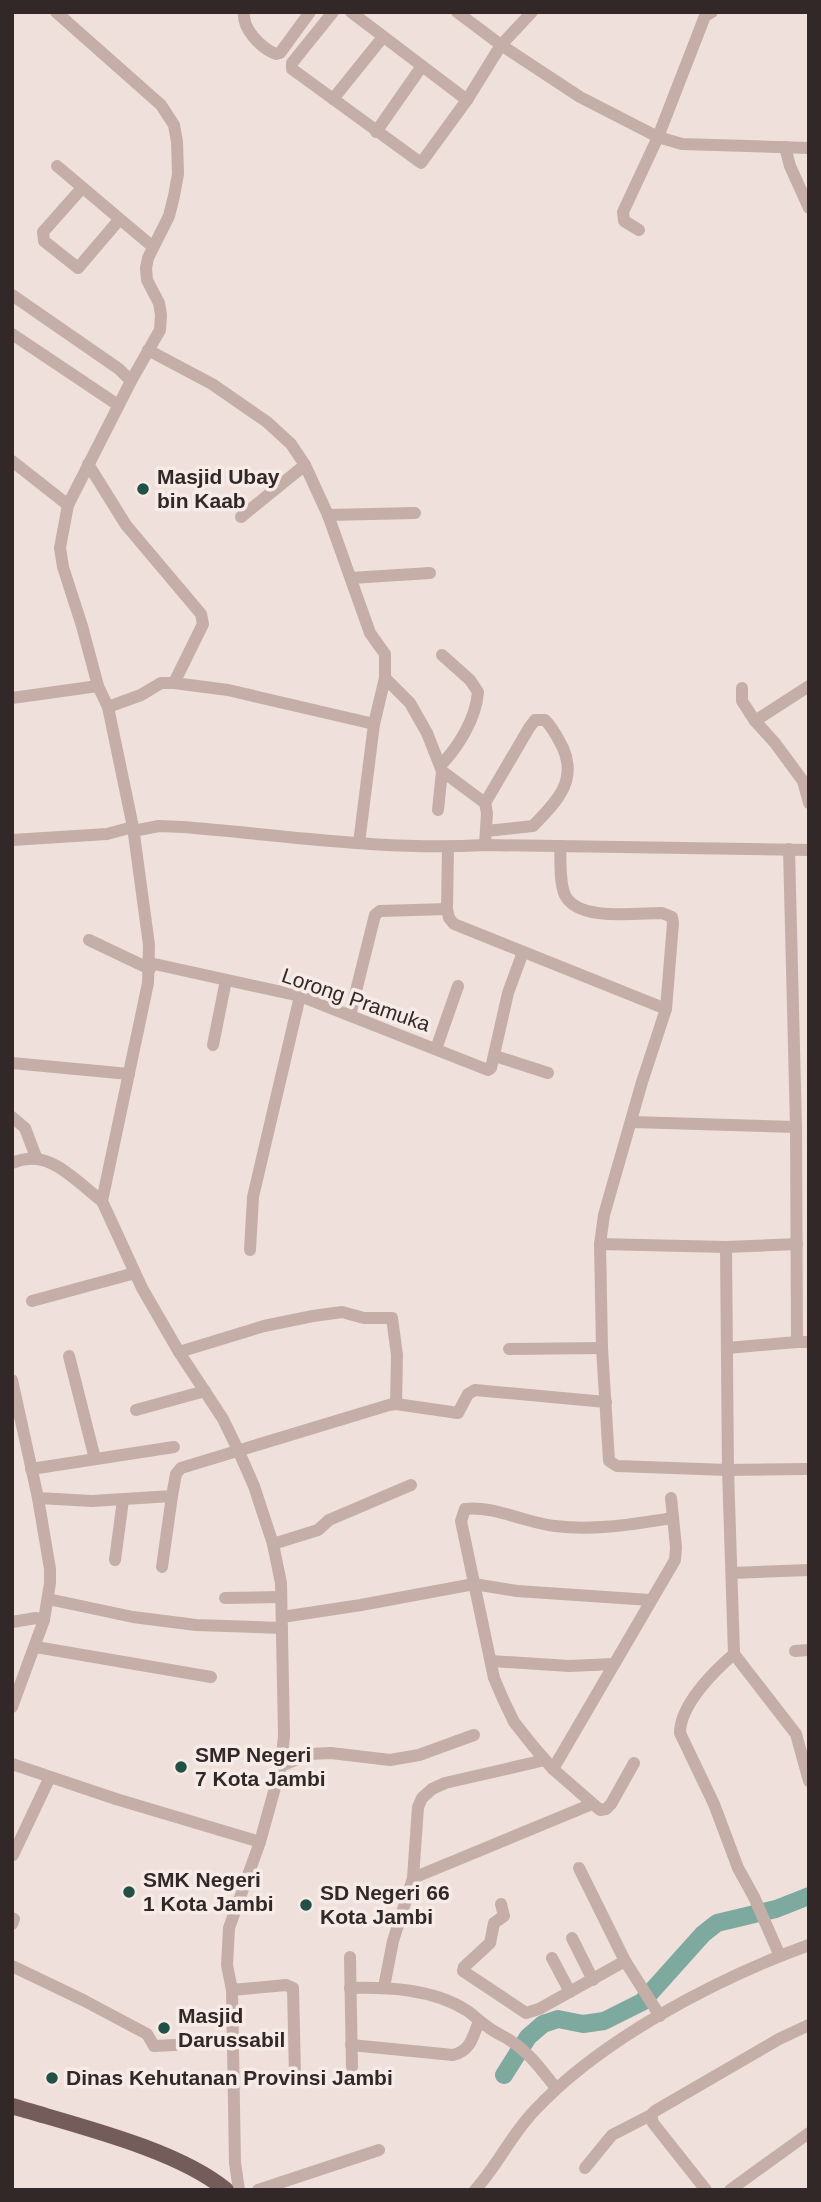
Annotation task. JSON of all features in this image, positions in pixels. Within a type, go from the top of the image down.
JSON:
[{"type":"main road","points":[[12,2106],[144,2148],[196,2171],[226,2190]]},
{"type":"main road","points":[[12,2114],[141,2155],[186,2174],[213,2190]]},
{"type":"street","points":[[56,12],[161,105],[174,125],[178,174],[169,216],[146,268],[147,280],[159,303],[160,330],[131,380],[68,505],[60,548],[63,567],[98,686],[108,706],[133,829],[149,945],[150,966],[102,1201]]},
{"type":"street","points":[[244,12],[246,27],[259,42],[276,54],[310,12]]},
{"type":"street","points":[[333,12],[291,65],[293,72],[421,163],[467,100],[501,45],[532,12]]},
{"type":"street","points":[[351,12],[467,100]]},
{"type":"street","points":[[457,12],[501,45],[580,97],[657,137],[682,144],[809,148]]},
{"type":"street","points":[[639,230],[627,225],[622,218],[706,14]]},
{"type":"street","points":[[333,99],[383,37]]},
{"type":"street","points":[[376,132],[422,66]]},
{"type":"street","points":[[785,147],[790,166],[809,208]]},
{"type":"street","points":[[57,166],[153,247]]},
{"type":"street","points":[[82,188],[43,233],[44,241],[78,268],[119,220]]},
{"type":"street","points":[[12,295],[131,380]]},
{"type":"street","points":[[12,334],[118,405]]},
{"type":"street","points":[[148,350],[212,384],[267,422],[291,444],[305,466],[328,515],[370,633],[386,657],[385,678],[374,724],[359,843]]},
{"type":"street","points":[[12,461],[68,505]]},
{"type":"street","points":[[88,464],[126,524],[201,614],[203,624],[174,682]]},
{"type":"street","points":[[241,517],[305,466]]},
{"type":"street","points":[[328,515],[415,513]]},
{"type":"street","points":[[351,578],[430,573]]},
{"type":"street","points":[[441,768],[457,745],[472,715],[478,692],[470,680],[442,656]]},
{"type":"street","points":[[385,678],[410,703],[427,733],[441,768],[438,810]]},
{"type":"street","points":[[108,706],[141,695],[161,683],[174,682],[228,690],[374,724]]},
{"type":"street","points":[[12,698],[98,686]]},
{"type":"street","points":[[755,721],[809,686]]},
{"type":"street","points":[[742,688],[742,701],[755,721],[806,778],[809,803]]},
{"type":"street","points":[[13,839],[107,834],[159,826],[359,843],[448,847],[533,826],[549,809],[568,780],[567,758],[554,728],[545,720],[535,720],[529,728],[485,803]]},
{"type":"street","points":[[441,768],[485,803],[488,813],[485,838]]},
{"type":"street","points":[[485,838],[561,846],[809,850]]},
{"type":"street","points":[[561,846],[563,887],[572,904],[586,912],[662,913],[672,917],[666,1009],[604,1215],[600,1244],[608,1455],[612,1465],[728,1470],[809,1469]]},
{"type":"street","points":[[448,847],[447,909],[449,918],[461,928],[666,1009]]},
{"type":"street","points":[[727,1348],[803,1342],[797,1244],[789,849]]},
{"type":"street","points":[[350,1015],[375,915],[380,911],[447,909]]},
{"type":"street","name":"Lorong Pramuka","points":[[89,940],[150,966],[300,996],[488,1070],[495,1056]]},
{"type":"street","points":[[523,951],[508,993],[495,1056],[548,1073]]},
{"type":"street","points":[[213,1045],[226,980]]},
{"type":"street","points":[[436,1049],[458,986]]},
{"type":"street","points":[[250,1250],[250,1223],[257,1175],[300,996]]},
{"type":"street","points":[[12,1063],[129,1074]]},
{"type":"street","points":[[12,1117],[25,1128],[36,1157]]},
{"type":"street","points":[[632,1122],[796,1127]]},
{"type":"street","points":[[12,1163],[36,1157],[49,1160],[102,1201],[135,1273],[179,1352],[223,1419],[254,1486],[273,1544],[282,1623],[284,1736],[281,1766],[260,1842],[229,1928],[233,2133],[239,2190]]},
{"type":"street","points":[[600,1244],[726,1247],[797,1244]]},
{"type":"street","points":[[726,1247],[728,1470],[734,1654],[796,1734],[809,1781]]},
{"type":"street","points":[[32,1301],[135,1273]]},
{"type":"street","points":[[179,1352],[264,1326],[313,1316],[342,1312],[364,1318],[392,1318],[395,1322],[397,1355],[396,1404]]},
{"type":"street","points":[[509,1349],[602,1348]]},
{"type":"street","points":[[69,1356],[95,1459]]},
{"type":"street","points":[[12,1380],[19,1442],[38,1498],[50,1569],[44,1620],[12,1707]]},
{"type":"street","points":[[136,1410],[205,1391]]},
{"type":"street","points":[[162,1567],[176,1474],[181,1468],[396,1404],[454,1414],[462,1409],[470,1391],[606,1402]]},
{"type":"street","points":[[30,1469],[173,1447]]},
{"type":"street","points":[[273,1544],[318,1530],[329,1520],[411,1485]]},
{"type":"street","points":[[38,1498],[123,1500],[172,1496]]},
{"type":"street","points":[[384,1987],[393,1941],[413,1878],[418,1807],[422,1798],[445,1783],[549,1764],[614,1664],[675,1560],[671,1498]]},
{"type":"street","points":[[115,1560],[123,1500]]},
{"type":"street","points":[[634,1763],[606,1809],[600,1810],[549,1764],[514,1722],[494,1678],[461,1521],[465,1510],[479,1509],[555,1526],[610,1527],[673,1518]]},
{"type":"street","points":[[733,1573],[809,1570]]},
{"type":"street","points":[[48,1599],[133,1617],[183,1623],[282,1623],[474,1584],[517,1591],[650,1600]]},
{"type":"street","points":[[225,1598],[281,1597]]},
{"type":"street","points":[[12,1622],[44,1620]]},
{"type":"street","points":[[36,1647],[211,1677]]},
{"type":"street","points":[[795,1651],[809,1650]]},
{"type":"street","points":[[734,1654],[714,1671],[702,1687],[680,1723],[680,1733],[714,1804],[738,1868],[780,1956]]},
{"type":"street","points":[[491,1661],[569,1666],[614,1664]]},
{"type":"street","points":[[281,1766],[310,1754],[331,1753],[390,1760],[419,1755],[474,1735]]},
{"type":"street","points":[[12,1764],[116,1799],[260,1842]]},
{"type":"street","points":[[13,1855],[50,1777]]},
{"type":"street","points":[[413,1878],[592,1804]]},
{"type":"street","points":[[579,1868],[625,1961],[657,2011]]},
{"type":"street","points":[[501,1904],[504,1917],[494,1923],[490,1942],[464,1967],[464,1972],[526,2013],[625,1961]]},
{"type":"street","points":[[12,1918],[12,1924]]},
{"type":"street","points":[[572,1938],[593,1980]]},
{"type":"street","points":[[483,2187],[533,2111],[596,2055],[657,2011],[809,1945]]},
{"type":"street","points":[[350,1957],[352,2067]]},
{"type":"street","points":[[552,1958],[570,1992]]},
{"type":"street","points":[[12,1966],[147,2034],[154,2046],[175,2045]]},
{"type":"street","points":[[232,1990],[286,1985],[293,1988],[295,2075]]},
{"type":"street","points":[[350,1988],[384,1987],[442,1999],[467,2011],[529,2055],[556,2088]]},
{"type":"street","points":[[351,2045],[460,2053],[467,2050],[479,2021]]},
{"type":"street","points":[[585,2168],[612,2135],[809,2025]]},
{"type":"street","points":[[651,2115],[653,2123],[706,2190]]},
{"type":"street","points":[[730,2190],[809,2133]]},
{"type":"street","points":[[258,2190],[379,2150]]},
{"type":"waterway","points":[[504,2075],[528,2037],[543,2024],[558,2019],[583,2024],[604,2021],[642,2002],[703,1934],[717,1923],[776,1909],[809,1896]]},
{"type":"place","name":"Masjid Ubay bin Kaab","points":[[143,489]]},
{"type":"place","name":"SMP Negeri 7 Kota Jambi","points":[[181,1767]]},
{"type":"place","name":"SMK Negeri 1 Kota Jambi","points":[[129,1892]]},
{"type":"place","name":"SD Negeri 66 Kota Jambi","points":[[306,1905]]},
{"type":"place","name":"Masjid Darussabil","points":[[164,2028]]},
{"type":"place","name":"Dinas Kehutanan Provinsi Jambi","points":[[52,2078]]}]
